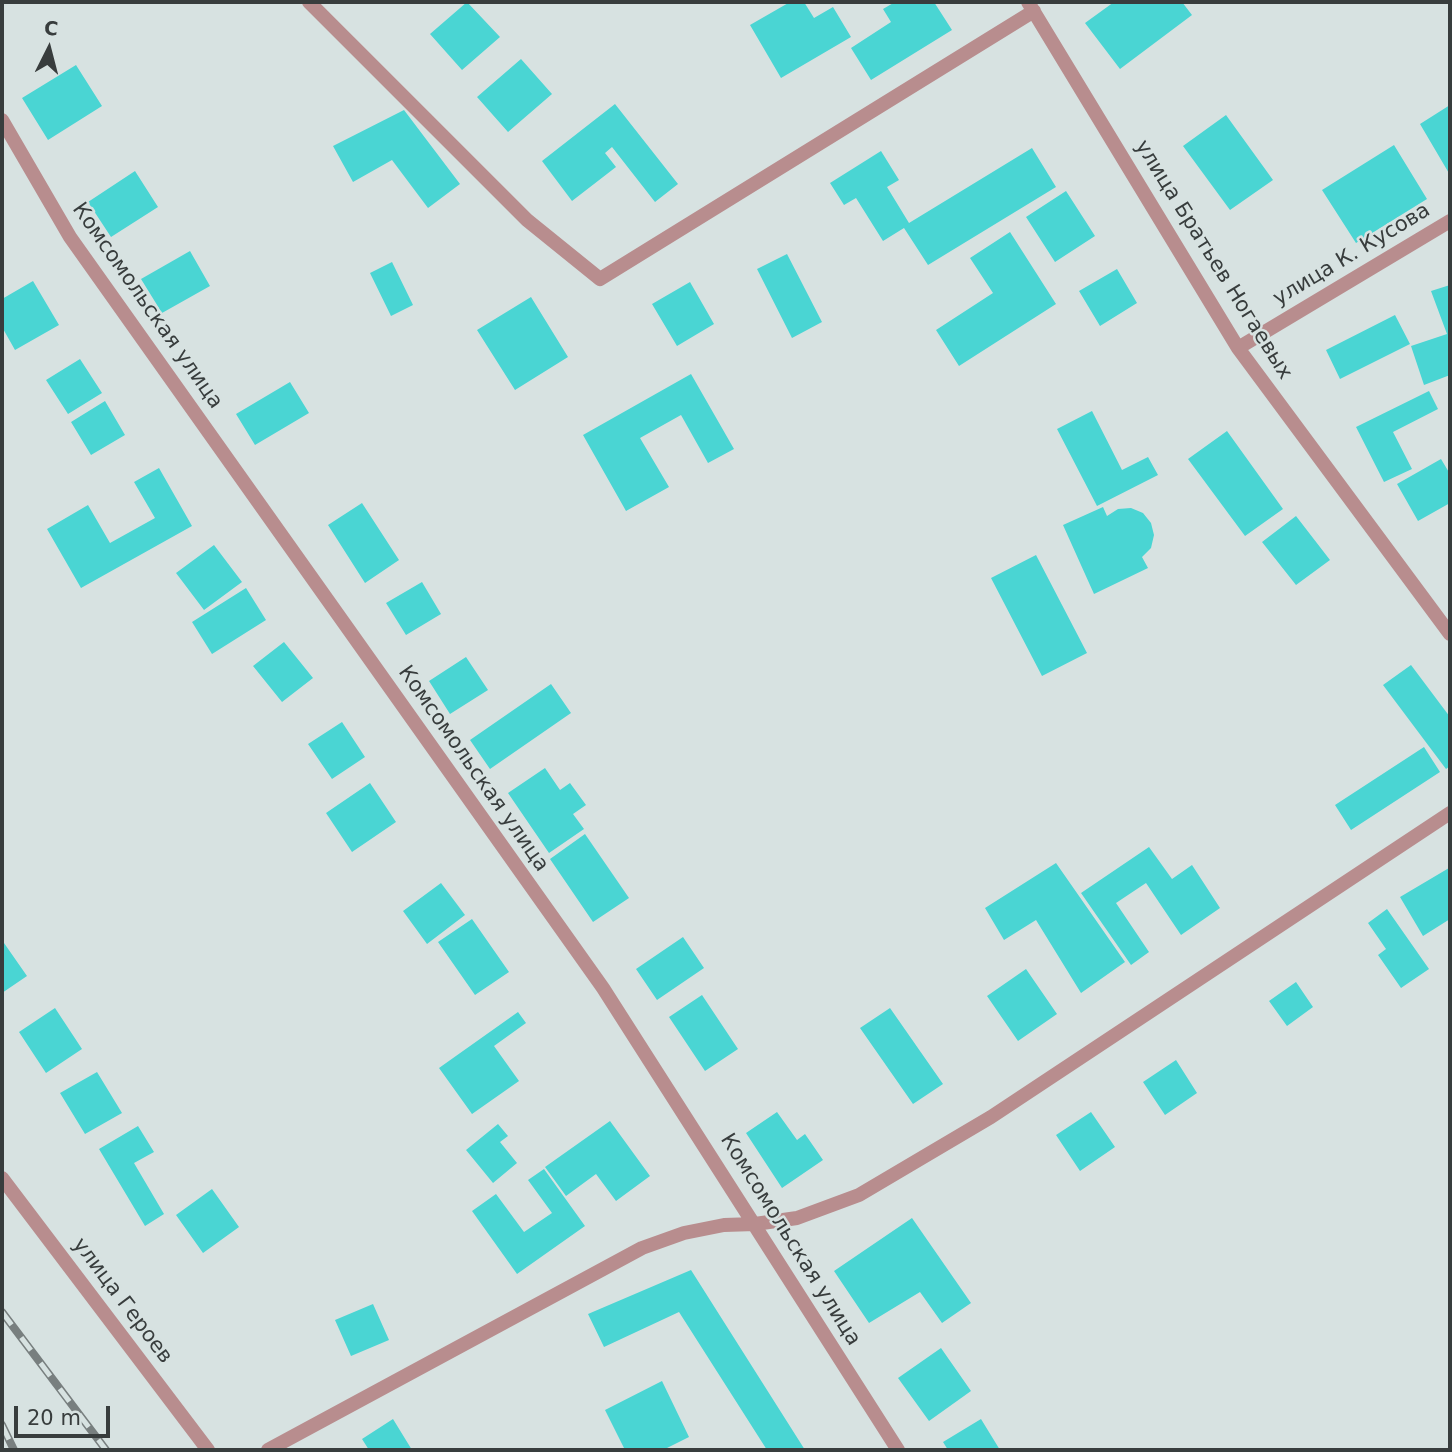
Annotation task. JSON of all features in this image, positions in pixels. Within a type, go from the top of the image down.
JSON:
[{"type":"street","points":[[309,2],[527,220],[600,279],[1031,6]]},
{"type":"street","name":"улица Братьев Ногаевых","points":[[1031,6],[1238,348],[1450,634]]},
{"type":"street","name":"Комсомольская улица","points":[[2,120],[70,237],[603,988],[898,1450]]},
{"type":"street","name":"улица К. Кусова","points":[[1238,348],[1450,221]]},
{"type":"street","points":[[268,1450],[642,1248],[684,1233],[724,1225],[797,1218],[859,1195],[991,1117],[1450,813]]},
{"type":"street","name":"улица Героев","points":[[2,1178],[208,1450]]},
{"type":"building","points":[[467,2],[500,37],[462,70],[430,34]]},
{"type":"building","points":[[790,2],[804,2],[814,18],[833,7],[851,37],[781,78],[750,25]]},
{"type":"building","points":[[895,2],[934,2],[952,30],[871,80],[851,48],[891,22],[883,9]]},
{"type":"building","points":[[1114,2],[1182,2],[1192,15],[1120,69],[1085,23]]},
{"type":"building","points":[[521,59],[552,94],[508,132],[477,97]]},
{"type":"building","points":[[76,65],[102,106],[48,140],[22,98]]},
{"type":"building","points":[[615,104],[678,184],[655,202],[612,147],[605,153],[616,167],[572,201],[542,161]]},
{"type":"building","points":[[1450,105],[1450,175],[1420,124]]},
{"type":"building","points":[[404,110],[460,184],[428,208],[392,160],[353,182],[333,146]]},
{"type":"building","points":[[1226,115],[1273,180],[1230,210],[1183,146]]},
{"type":"building","points":[[1394,145],[1427,199],[1356,243],[1322,190]]},
{"type":"building","points":[[1032,148],[1056,187],[928,265],[904,228],[883,241],[856,198],[844,205],[830,183],[881,151],[899,180],[887,187],[909,223]]},
{"type":"building","points":[[135,171],[158,207],[111,237],[88,202]]},
{"type":"building","points":[[1066,191],[1095,236],[1055,262],[1026,217]]},
{"type":"building","points":[[1010,232],[1056,304],[959,366],[936,330],[993,293],[970,258]]},
{"type":"building","points":[[190,251],[210,286],[162,313],[141,279]]},
{"type":"building","points":[[787,254],[822,322],[792,338],[757,269]]},
{"type":"building","points":[[392,262],[413,305],[391,316],[370,273]]},
{"type":"building","points":[[1117,269],[1137,303],[1100,326],[1079,291]]},
{"type":"building","points":[[33,281],[59,325],[15,350],[2,327],[2,299]]},
{"type":"building","points":[[690,282],[714,324],[677,346],[652,304]]},
{"type":"building","points":[[1450,285],[1450,375],[1424,385],[1411,346],[1447,334],[1431,291]]},
{"type":"building","points":[[531,297],[568,357],[515,390],[477,330]]},
{"type":"building","points":[[1395,315],[1410,344],[1340,379],[1326,350]]},
{"type":"building","points":[[80,359],[102,393],[68,414],[46,380]]},
{"type":"building","points":[[691,374],[734,449],[708,463],[681,415],[640,438],[669,487],[626,511],[583,435]]},
{"type":"building","points":[[290,382],[309,413],[255,445],[236,414]]},
{"type":"building","points":[[1429,391],[1438,409],[1393,432],[1412,469],[1384,482],[1356,427]]},
{"type":"building","points":[[105,401],[125,435],[91,455],[71,422]]},
{"type":"building","points":[[1092,411],[1122,470],[1148,457],[1158,475],[1097,506],[1057,429]]},
{"type":"building","points":[[1227,431],[1283,509],[1245,536],[1188,459]]},
{"type":"building","points":[[1441,459],[1450,474],[1450,503],[1418,521],[1397,484]]},
{"type":"building","points":[[159,468],[192,526],[81,588],[47,529],[88,505],[110,543],[155,518],[134,482]]},
{"type":"building","points":[[362,503],[399,560],[365,583],[328,525]]},
{"type":"building","points":[[1103,507],[1107,516],[1118,509],[1131,508],[1143,513],[1151,523],[1154,535],[1151,548],[1142,557],[1148,568],[1094,594],[1063,525]]},
{"type":"building","points":[[1296,516],[1330,560],[1296,585],[1262,542]]},
{"type":"building","points":[[214,545],[242,582],[204,610],[176,573]]},
{"type":"building","points":[[1036,555],[1087,653],[1042,676],[991,578]]},
{"type":"building","points":[[422,582],[441,614],[406,635],[386,603]]},
{"type":"building","points":[[246,588],[266,620],[212,654],[192,622]]},
{"type":"building","points":[[284,642],[313,678],[282,702],[253,666]]},
{"type":"building","points":[[466,657],[488,690],[450,714],[429,681]]},
{"type":"building","points":[[1411,665],[1450,717],[1450,766],[1446,769],[1383,685]]},
{"type":"building","points":[[551,684],[571,713],[490,769],[470,740]]},
{"type":"building","points":[[342,722],[365,757],[332,779],[308,744]]},
{"type":"building","points":[[1424,747],[1440,772],[1351,830],[1335,805]]},
{"type":"building","points":[[545,768],[560,790],[570,783],[586,805],[573,814],[584,829],[549,853],[508,793]]},
{"type":"building","points":[[370,783],[396,822],[352,852],[326,813]]},
{"type":"building","points":[[585,834],[629,898],[593,922],[550,859]]},
{"type":"building","points":[[1149,847],[1172,879],[1192,865],[1220,908],[1181,935],[1146,883],[1116,903],[1149,952],[1131,965],[1081,893]]},
{"type":"building","points":[[1056,863],[1125,962],[1081,993],[1036,920],[1004,940],[985,908]]},
{"type":"building","points":[[1449,868],[1450,919],[1423,936],[1400,897]]},
{"type":"building","points":[[441,883],[465,915],[427,944],[403,911]]},
{"type":"building","points":[[1387,909],[1429,969],[1401,988],[1378,955],[1386,949],[1368,923]]},
{"type":"building","points":[[472,919],[509,972],[475,995],[438,942]]},
{"type":"building","points":[[683,937],[704,968],[657,1000],[636,969]]},
{"type":"building","points":[[4,943],[27,976],[2,993],[2,945]]},
{"type":"building","points":[[1026,969],[1057,1014],[1018,1041],[987,996]]},
{"type":"building","points":[[1296,982],[1313,1007],[1287,1026],[1269,1001]]},
{"type":"building","points":[[702,995],[738,1049],[705,1071],[669,1017]]},
{"type":"building","points":[[55,1008],[82,1049],[46,1073],[19,1032]]},
{"type":"building","points":[[890,1008],[943,1084],[913,1104],[860,1028]]},
{"type":"building","points":[[518,1012],[526,1023],[494,1046],[519,1081],[472,1114],[439,1068]]},
{"type":"building","points":[[1176,1060],[1197,1093],[1165,1115],[1143,1082]]},
{"type":"building","points":[[97,1072],[122,1113],[85,1134],[60,1093]]},
{"type":"building","points":[[777,1112],[797,1140],[805,1134],[823,1160],[782,1188],[746,1133]]},
{"type":"building","points":[[1091,1112],[1115,1147],[1080,1171],[1056,1135]]},
{"type":"building","points":[[610,1121],[650,1176],[616,1201],[596,1174],[566,1196],[545,1167]]},
{"type":"building","points":[[498,1124],[508,1136],[500,1142],[517,1163],[493,1183],[466,1150]]},
{"type":"building","points":[[138,1126],[154,1152],[134,1163],[164,1214],[145,1226],[99,1149]]},
{"type":"building","points":[[544,1169],[585,1226],[517,1274],[472,1211],[496,1194],[524,1232],[552,1213],[528,1180]]},
{"type":"building","points":[[212,1189],[239,1227],[203,1253],[176,1215]]},
{"type":"building","points":[[912,1218],[971,1303],[942,1323],[920,1292],[869,1323],[834,1271]]},
{"type":"building","points":[[691,1270],[805,1450],[767,1450],[679,1312],[604,1347],[588,1314]]},
{"type":"building","points":[[373,1304],[389,1340],[351,1356],[335,1320]]},
{"type":"building","points":[[941,1348],[971,1391],[929,1421],[898,1378]]},
{"type":"building","points":[[662,1381],[689,1437],[663,1450],[625,1450],[605,1410]]},
{"type":"building","points":[[393,1419],[412,1450],[369,1450],[362,1439]]},
{"type":"building","points":[[981,1419],[1000,1450],[948,1450],[943,1442]]},
{"type":"railway","points":[[2,1312],[106,1450]]},
{"type":"railway","points":[[2,1425],[14,1450]]}]
